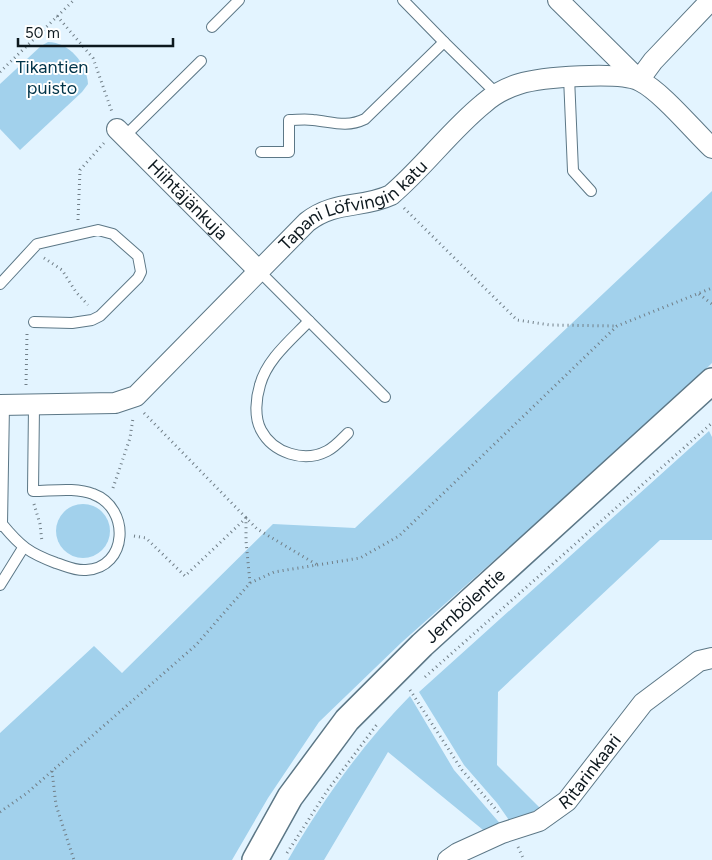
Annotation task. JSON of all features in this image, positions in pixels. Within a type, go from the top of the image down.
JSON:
[{"type":"street","points":[[558,0],[639,80],[663,100],[712,148]]},
{"type":"street","points":[[639,80],[653,61],[711,0]]},
{"type":"street","name":"Tapani Löfvingin katu","points":[[2,405],[115,403],[132,405],[141,392],[307,222],[323,211],[372,202],[391,195],[482,104],[497,94],[508,88],[531,81],[569,77],[618,77],[639,80]]},
{"type":"street","name":"Hiihtäjänkuja","points":[[121,132],[259,271]]},
{"type":"street","name":"Jernbölentie","points":[[255,860],[290,797],[347,720],[422,645],[712,381]]},
{"type":"street","name":"Ritarinkaari","points":[[448,860],[458,853],[510,830],[540,821],[567,801],[643,703],[699,661],[712,658]]},
{"type":"lane","points":[[212,27],[238,0]]},
{"type":"lane","points":[[403,0],[497,94]]},
{"type":"lane","points":[[261,152],[289,152],[289,120],[315,120],[338,125],[354,124],[365,118],[444,42]]},
{"type":"lane","points":[[121,132],[201,61]]},
{"type":"lane","points":[[569,77],[573,170],[592,192]]},
{"type":"lane","points":[[0,284],[37,244],[77,233],[98,230],[113,234],[133,250],[141,263],[141,272],[134,285],[100,316],[72,324],[34,322]]},
{"type":"lane","points":[[259,271],[385,397]]},
{"type":"lane","points":[[309,321],[278,354],[264,374],[256,404],[261,430],[275,447],[284,452],[305,457],[327,451],[348,433]]},
{"type":"lane","points":[[2,405],[1,525],[23,548],[46,559],[77,570],[96,568],[107,560],[118,547],[121,533],[116,515],[109,503],[98,496],[85,492],[33,492],[30,406]]},
{"type":"lane","points":[[0,585],[23,548]]},
{"type":"path","points":[[0,72],[74,0]]},
{"type":"path","points":[[57,16],[93,58],[121,132],[80,170],[77,233]]},
{"type":"path","points":[[391,195],[517,320],[550,325],[617,326]]},
{"type":"path","points":[[32,250],[62,270],[76,292],[100,316]]},
{"type":"path","points":[[0,812],[27,793],[196,645],[250,583],[274,572],[360,558],[399,536],[617,326],[712,288]]},
{"type":"path","points":[[698,294],[712,304]]},
{"type":"path","points":[[30,406],[27,326],[34,322]]},
{"type":"path","points":[[109,503],[130,438],[132,405],[147,414],[257,529],[319,566]]},
{"type":"path","points":[[421,680],[711,426]]},
{"type":"path","points":[[33,492],[46,559]]},
{"type":"path","points":[[121,533],[146,538],[185,576],[246,518]]},
{"type":"path","points":[[246,518],[250,583]]},
{"type":"path","points":[[404,696],[416,685]]},
{"type":"path","points":[[410,690],[462,770],[496,809],[510,830],[524,860]]},
{"type":"path","points":[[283,860],[327,791],[379,722]]},
{"type":"path","points":[[52,771],[56,805],[74,860]]},
{"type":"green space","name":"Tikantien puisto","points":[[48,42],[63,46],[76,56],[87,76],[88,84],[82,92],[20,150],[0,129],[0,84],[41,46]]},
{"type":"green space","points":[[712,191],[712,363],[664,410],[402,642],[319,722],[268,798],[232,860],[0,860],[0,733],[94,646],[122,673],[273,524],[355,528]]},
{"type":"green space","points":[[709,431],[712,437],[712,540],[660,540],[498,692],[497,765],[540,808],[511,823],[497,803],[464,765],[419,692]]},
{"type":"green space","points":[[83,504],[93,506],[102,512],[108,521],[110,531],[108,541],[102,550],[93,556],[83,558],[73,556],[64,550],[58,541],[56,531],[58,521],[64,512],[73,506]]},
{"type":"green space","points":[[410,696],[454,770],[503,827],[488,834],[388,752],[324,860],[288,860],[344,774],[375,734]]}]
